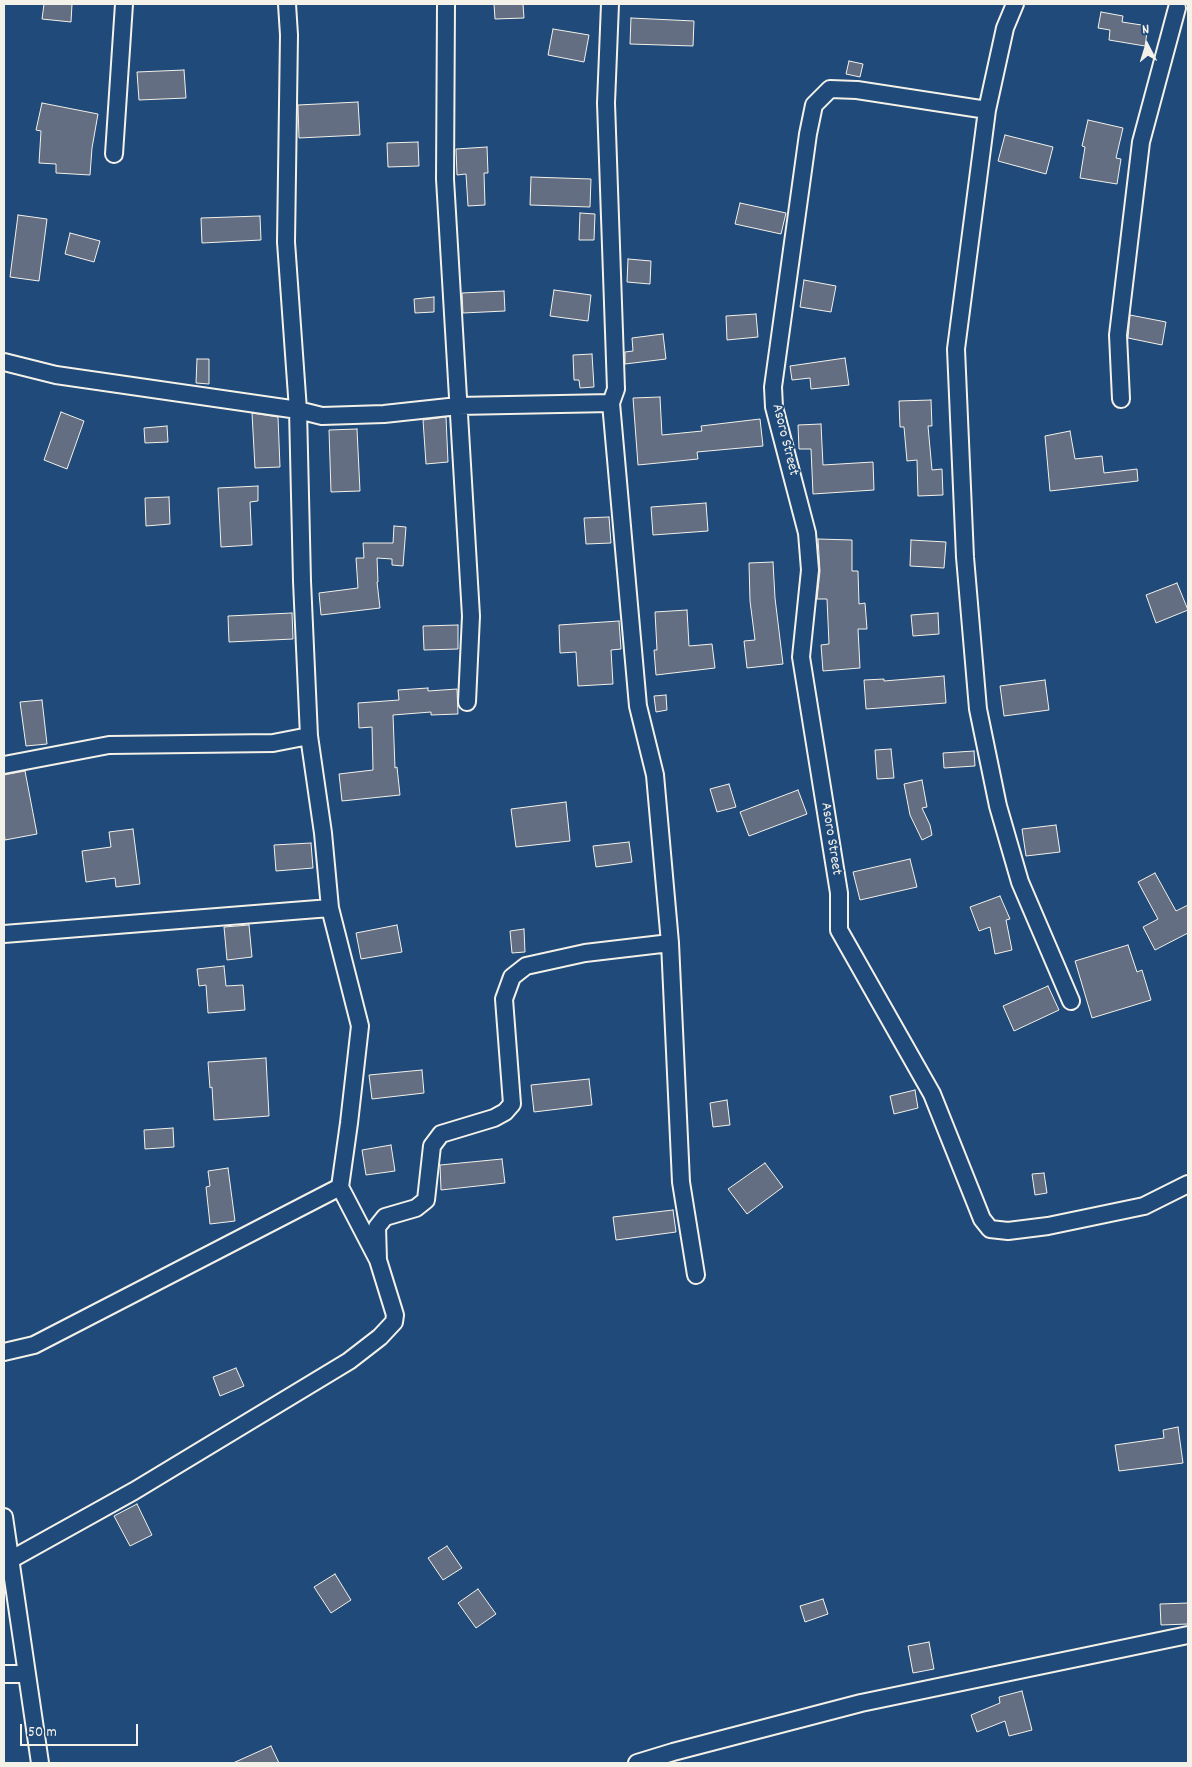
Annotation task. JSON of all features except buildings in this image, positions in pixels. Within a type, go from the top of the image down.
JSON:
[{"type":"street","points":[[114,154],[124,4]]},
{"type":"street","points":[[10,1560],[134,1491],[349,1361],[380,1337],[394,1322],[395,1315],[378,1260],[340,1187],[360,1026],[330,908],[323,833],[308,736],[298,410],[286,242],[289,35],[286,4]]},
{"type":"street","points":[[446,4],[445,179],[471,616],[467,702]]},
{"type":"street","points":[[610,4],[606,103],[616,389],[611,403],[638,706],[655,775],[670,943],[681,1182],[696,1275]]},
{"type":"street","points":[[1015,4],[1006,28],[987,110],[956,349],[965,557],[978,709],[998,806],[1020,882],[1071,1001]]},
{"type":"street","points":[[1121,400],[1118,335],[1141,142],[1177,8]]},
{"type":"street","name":"Asoro Street","points":[[987,110],[858,90],[830,90],[814,105],[808,134],[773,387],[774,407],[807,533],[810,570],[801,657],[839,893],[840,930],[932,1094],[982,1218],[990,1229],[1008,1231],[1048,1226],[1144,1206],[1188,1184]]},
{"type":"street","points":[[4,362],[56,375],[298,410],[322,416],[375,415],[458,406],[611,403]]},
{"type":"street","points":[[4,765],[109,745],[273,743],[308,736]]},
{"type":"street","points":[[4,934],[330,908]]},
{"type":"street","points":[[378,1260],[377,1227],[385,1217],[416,1208],[426,1200],[432,1146],[441,1134],[494,1118],[505,1112],[512,1104],[504,999],[512,977],[526,966],[585,952],[670,943]]},
{"type":"street","points":[[4,1352],[34,1345],[340,1187]]},
{"type":"street","points":[[4,1522],[40,1763]]},
{"type":"street","points":[[637,1763],[861,1703],[1188,1634]]},
{"type":"street","points":[[4,1674],[26,1674]]}]
